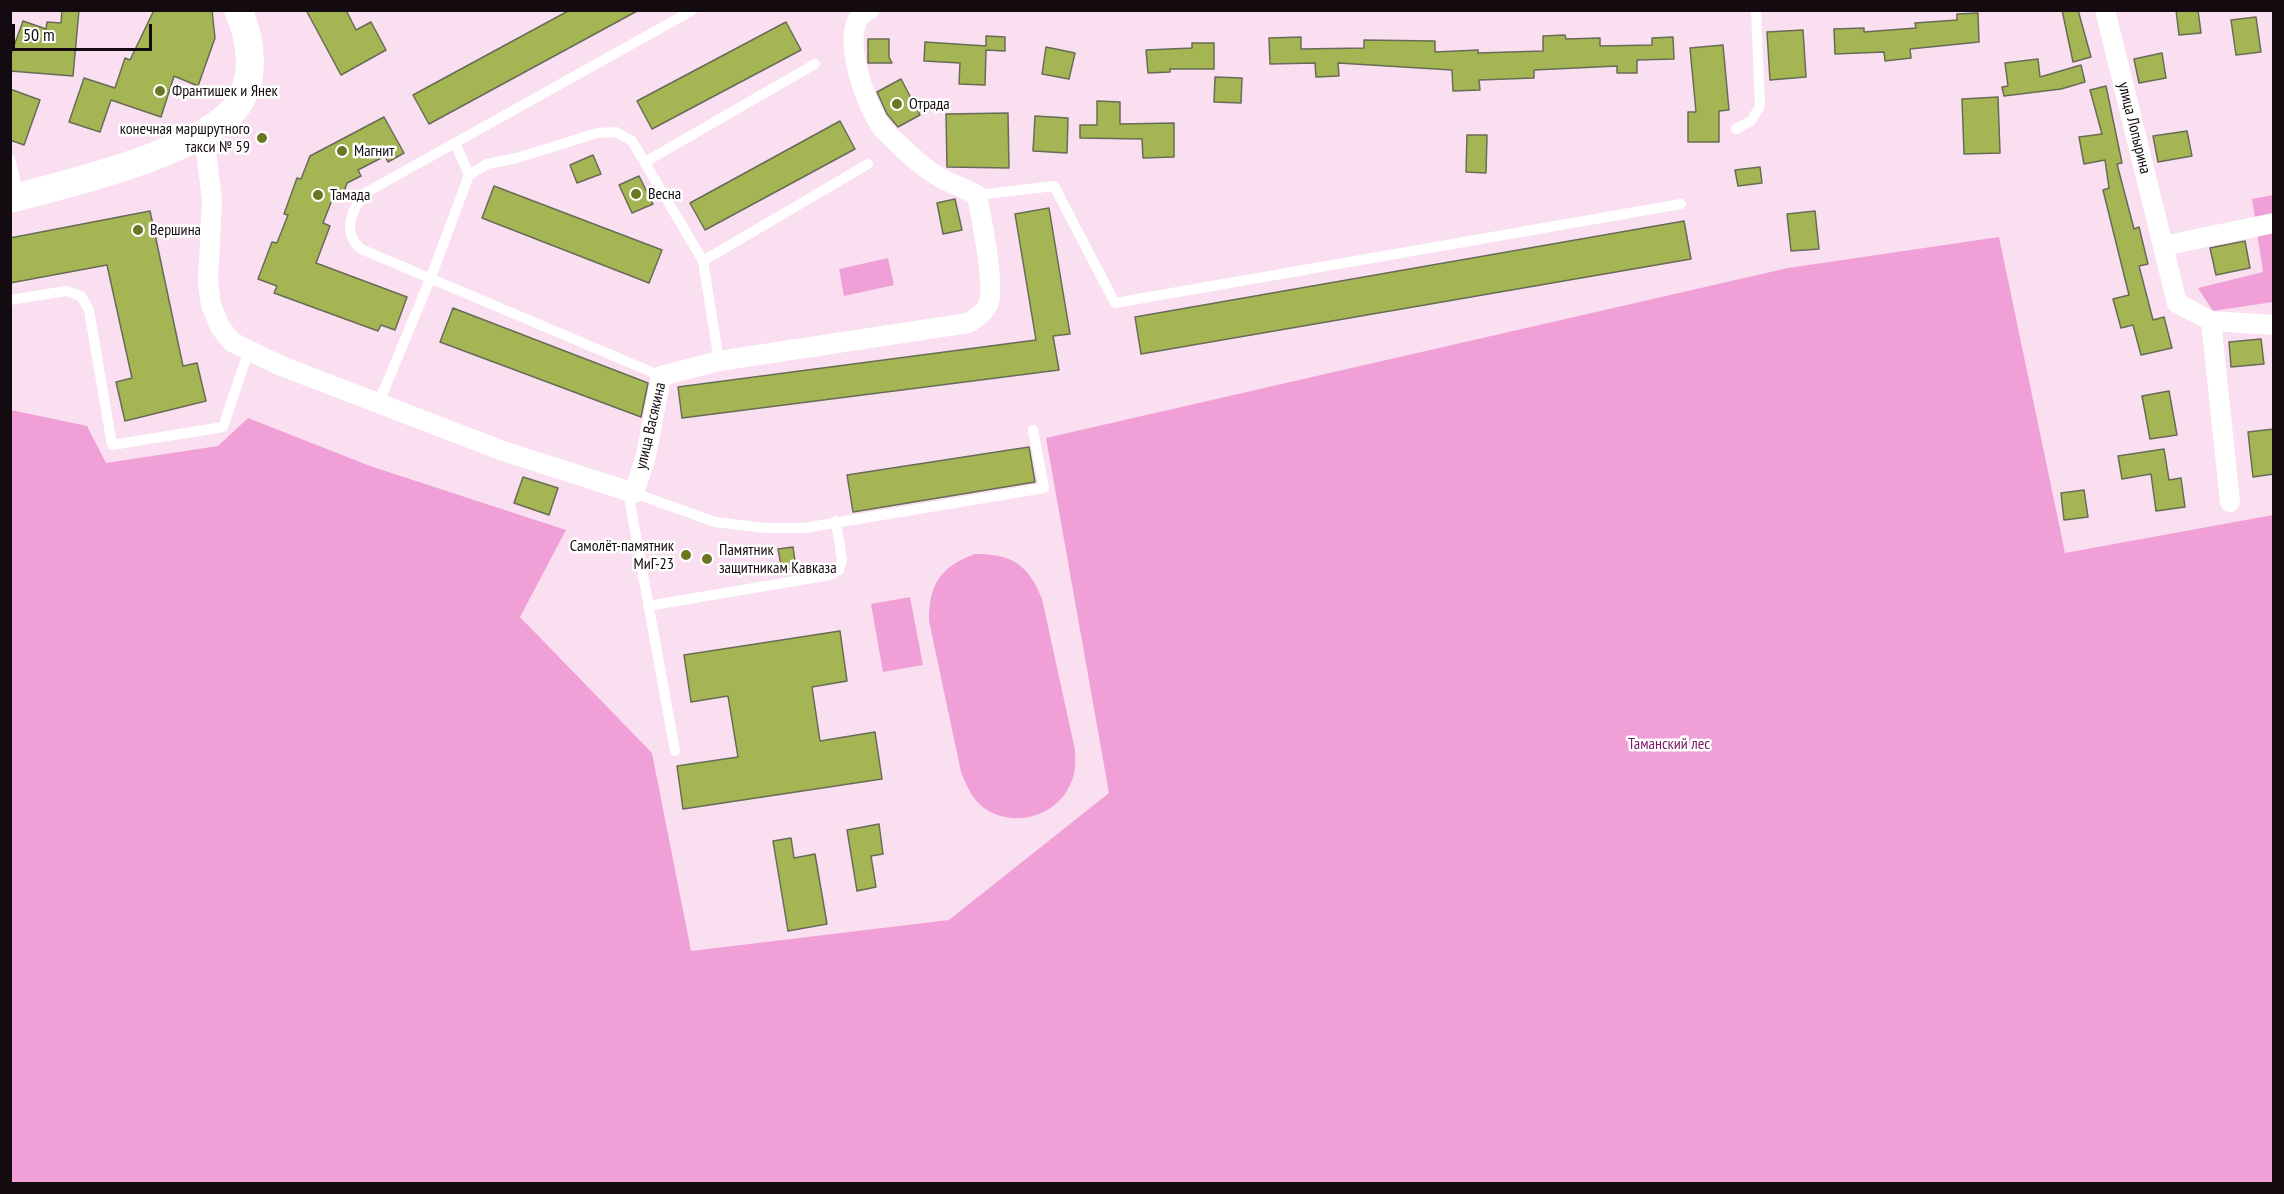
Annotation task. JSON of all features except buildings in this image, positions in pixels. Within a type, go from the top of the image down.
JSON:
[{"type":"street","points":[[15,198],[149,157],[204,135],[238,104],[247,83],[250,63],[248,42],[238,10]]},
{"type":"street","points":[[869,10],[855,24],[853,50],[863,87],[882,128],[936,175],[977,195]]},
{"type":"street","name":"улица Лопырина","points":[[2105,10],[2176,303],[2211,321],[2274,325]]},
{"type":"street","points":[[204,135],[212,200],[208,281],[211,305],[220,327],[232,342],[279,365],[503,451],[631,492]]},
{"type":"street","name":"улица Васякина","points":[[631,492],[646,456],[661,376],[719,361],[968,323],[980,316],[989,303],[991,286],[977,195]]},
{"type":"street","points":[[2163,246],[2274,223]]},
{"type":"street","points":[[2211,321],[2230,501]]},
{"type":"lane","points":[[661,376],[361,249],[352,242],[350,231],[354,206],[367,192],[693,10]]},
{"type":"lane","points":[[1736,129],[1750,121],[1760,106],[1756,10]]},
{"type":"lane","points":[[645,162],[815,64]]},
{"type":"lane","points":[[379,402],[431,277],[468,175],[487,164],[517,158],[597,133],[616,132],[632,141],[703,261],[719,361]]},
{"type":"lane","points":[[455,143],[468,175]]},
{"type":"lane","points":[[10,159],[15,198]]},
{"type":"lane","points":[[703,261],[868,164]]},
{"type":"lane","points":[[977,195],[1054,186],[1115,303],[1681,204]]},
{"type":"lane","points":[[10,300],[66,291],[81,296],[89,310],[112,445],[223,427],[249,350]]},
{"type":"lane","points":[[675,751],[648,606],[631,492],[715,522],[765,528],[804,528],[1044,488],[1033,430]]},
{"type":"lane","points":[[648,606],[830,575],[839,570],[842,560],[836,521]]},
{"type":"green space","points":[[2273,195],[2273,302],[2213,311],[2198,288],[2263,272],[2252,199]]},
{"type":"green space","name":"Таманский лес","points":[[1999,237],[2065,553],[2273,515],[2273,1183],[11,1183],[11,410],[87,426],[106,463],[218,446],[248,418],[370,466],[566,530],[520,617],[652,753],[691,951],[949,920],[1109,793],[1046,438],[1788,268]]},
{"type":"green space","points":[[888,258],[894,285],[844,296],[839,269]]},
{"type":"green space","points":[[975,554],[999,556],[1017,563],[1037,587],[1042,599],[1075,750],[1074,773],[1062,798],[1040,814],[1027,817],[1000,816],[987,810],[974,798],[968,788],[961,772],[929,621],[931,597],[939,578],[953,565]]},
{"type":"green space","points":[[910,597],[923,665],[883,672],[871,604]]},
{"type":"place","name":"Франтишек и Янек","points":[[160,91]]},
{"type":"place","name":"Отрада","points":[[897,104]]},
{"type":"place","name":"конечная маршрутного такси № 59","points":[[262,138]]},
{"type":"place","name":"Магнит","points":[[342,151]]},
{"type":"place","name":"Весна","points":[[636,194]]},
{"type":"place","name":"Тамада","points":[[318,195]]},
{"type":"place","name":"Вершина","points":[[138,230]]},
{"type":"place","name":"Самолёт-памятник МиГ-23","points":[[686,555]]},
{"type":"place","name":"Памятник защитникам Кавказа","points":[[707,559]]}]
